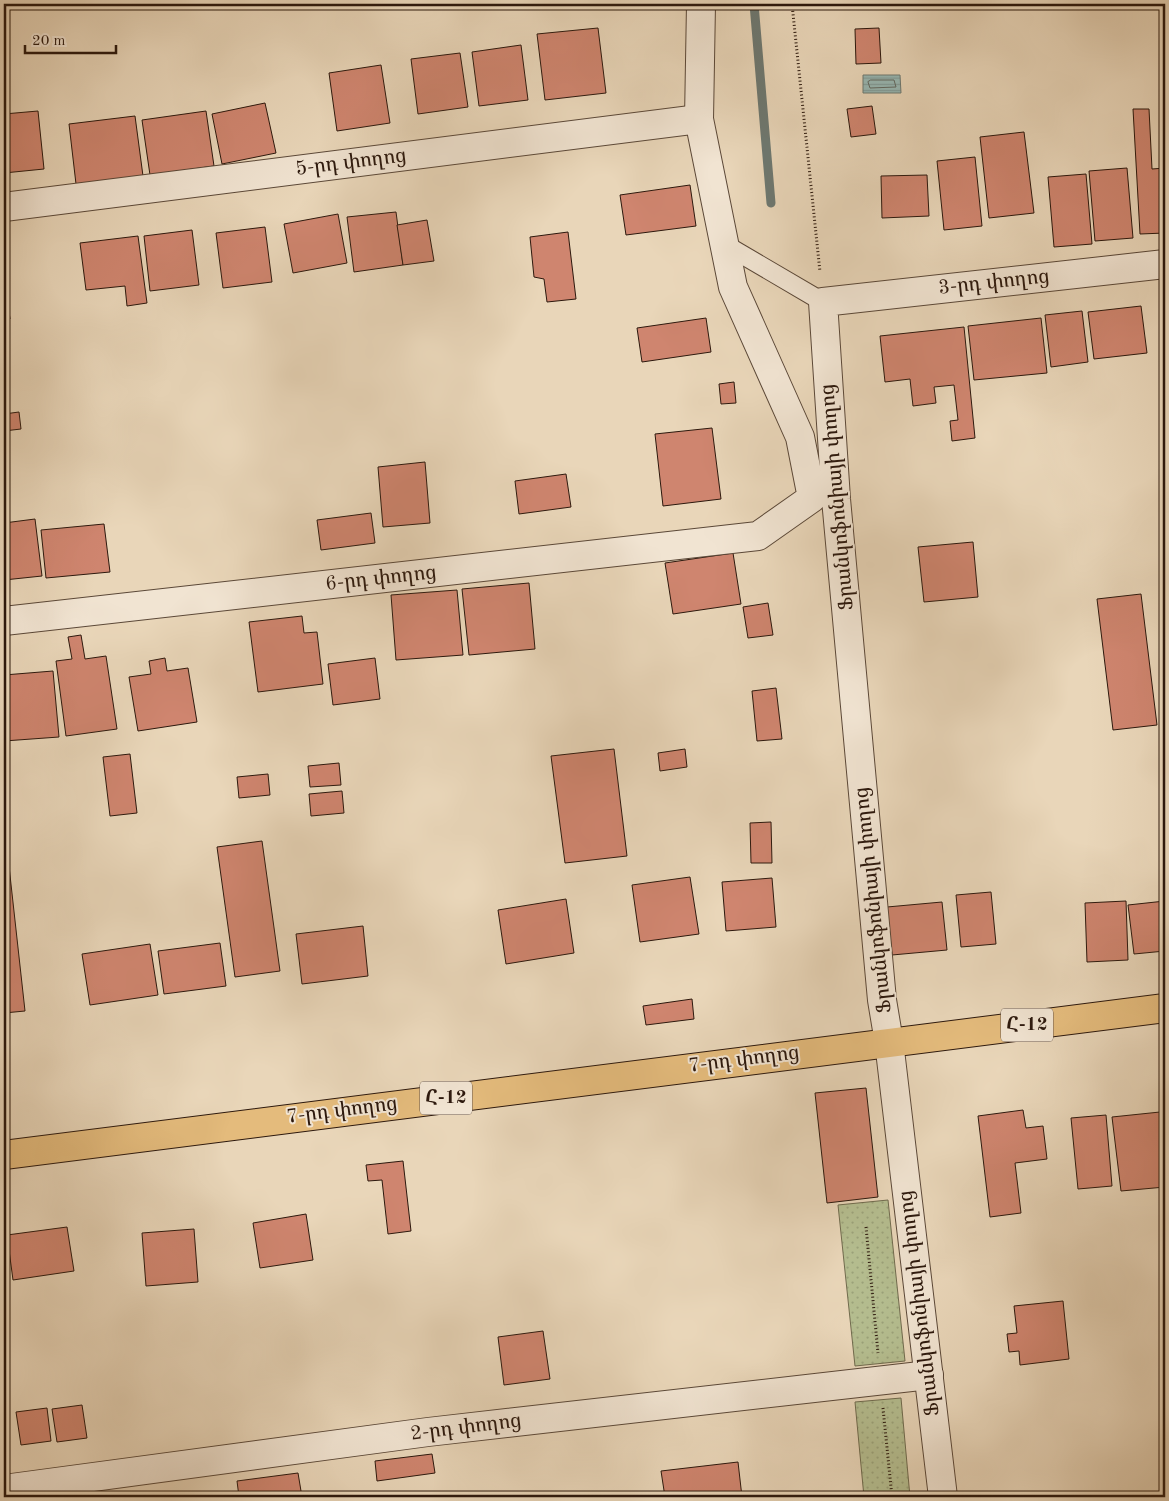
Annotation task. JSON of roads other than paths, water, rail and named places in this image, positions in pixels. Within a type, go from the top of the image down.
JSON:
[{"type":"main road","name":"Հ-12","points":[[889,1042],[1165,1008]]},
{"type":"main road","name":"7-րդ փողոց","points":[[4,1155],[889,1042]]},
{"type":"street","points":[[701,4],[699,119],[733,287],[800,437],[824,498]]},
{"type":"street","name":"5-րդ փողոց","points":[[4,207],[699,119]]},
{"type":"street","name":"3-րդ փողոց","points":[[823,302],[1165,264]]},
{"type":"street","name":"Ֆրանկոֆոնիայի փողոց","points":[[823,302],[824,498],[881,990],[889,1042],[943,1497]]},
{"type":"street","name":"6-րդ փողոց","points":[[4,621],[758,536],[824,498]]},
{"type":"street","name":"2-րդ փողոց","points":[[4,1489],[428,1432],[929,1375]]},
{"type":"lane","points":[[724,244],[823,302]]},
{"type":"water","points":[[863,75],[900,75],[901,93],[863,93]]},
{"type":"waterway","points":[[754,4],[771,203]]}]
